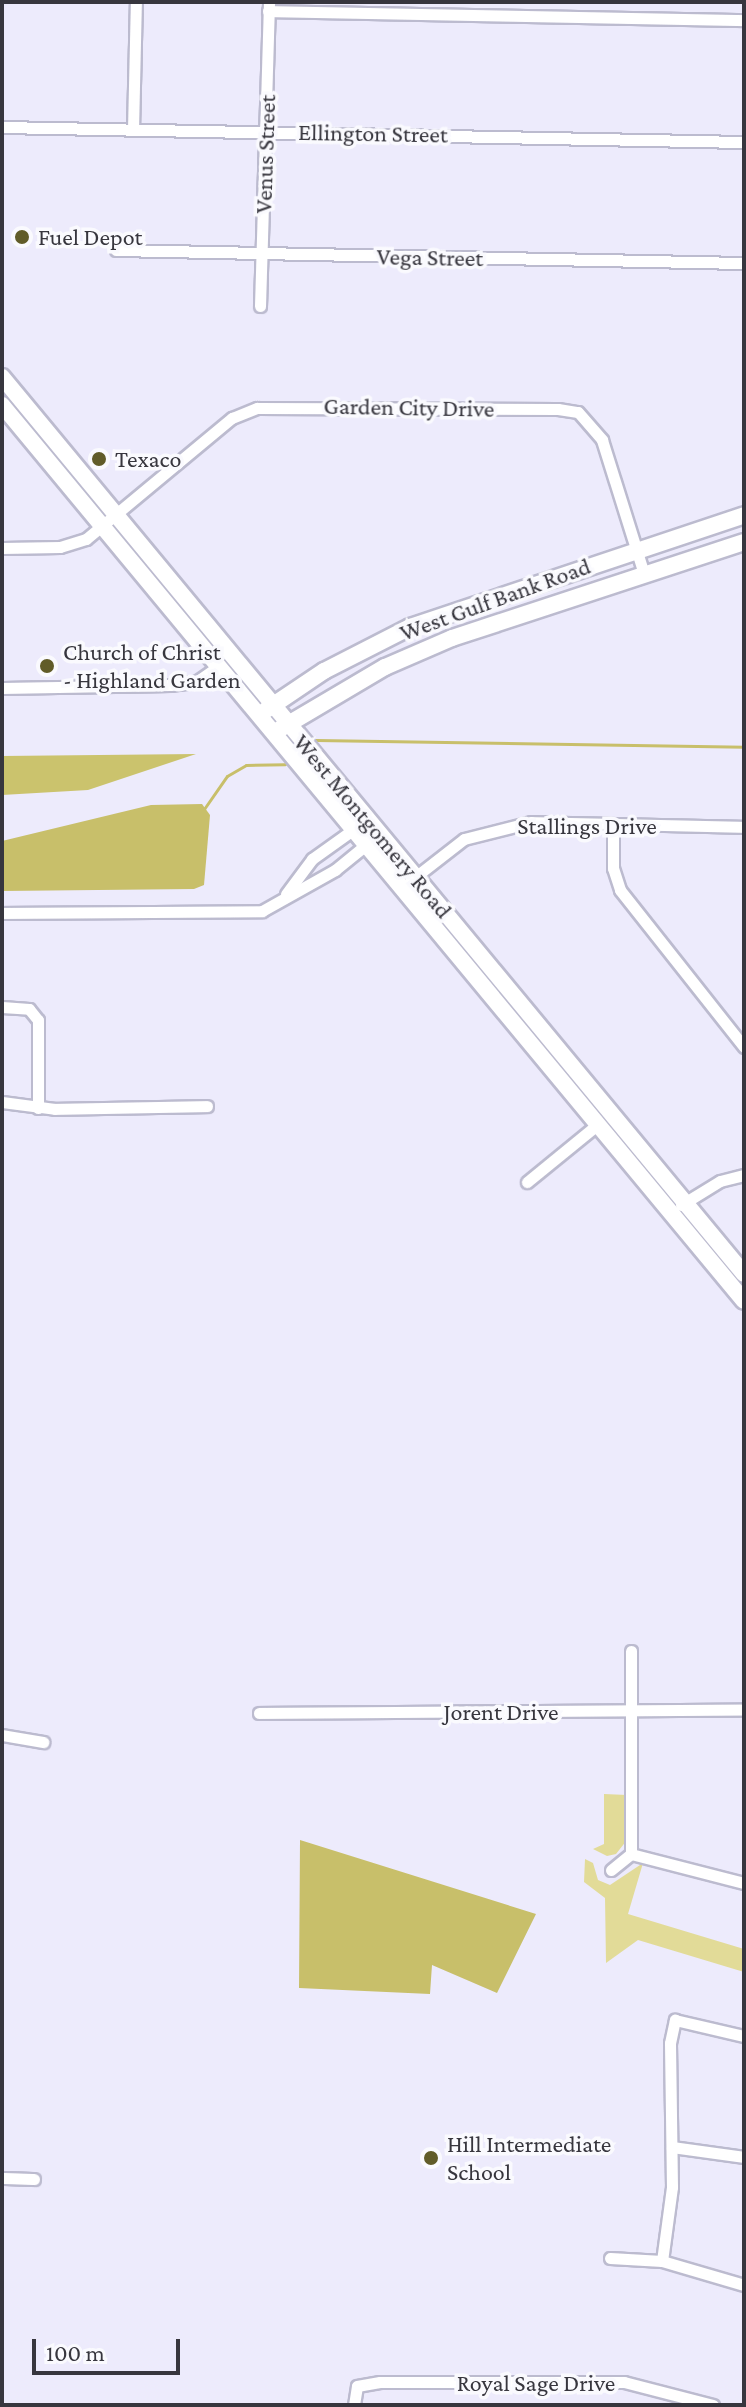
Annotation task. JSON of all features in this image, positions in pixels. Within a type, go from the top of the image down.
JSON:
[{"type":"main road","name":"West Montgomery Road","points":[[2,377],[219,666],[266,710]]},
{"type":"main road","name":"West Montgomery Road","points":[[2,405],[110,522],[409,882],[678,1208],[744,1301]]},
{"type":"main road","name":"West Gulf Bank Road","points":[[266,710],[380,641],[443,614],[744,515]]},
{"type":"main road","name":"West Gulf Bank Road","points":[[281,728],[385,667],[452,638],[744,542]]},
{"type":"main road","points":[[443,614],[452,638]]},
{"type":"main road","name":"West Montgomery Road","points":[[281,728],[354,829],[409,882],[598,1124],[744,1274]]},
{"type":"street","points":[[133,130],[136,2]]},
{"type":"street","points":[[268,7],[744,20]]},
{"type":"street","name":"Venus Street","points":[[260,306],[268,7]]},
{"type":"street","name":"Ellington Street","points":[[2,127],[744,142]]},
{"type":"street","name":"Vega Street","points":[[116,250],[744,263]]},
{"type":"street","name":"Garden City Drive","points":[[2,548],[60,547],[110,522],[232,418],[257,408],[558,409],[578,412],[602,440],[644,574]]},
{"type":"street","points":[[2,688],[170,685],[196,682],[219,666]]},
{"type":"street","name":"Stallings Drive","points":[[409,882],[464,839],[489,828],[531,822],[744,827]]},
{"type":"street","points":[[613,824],[613,868],[620,890],[744,1047]]},
{"type":"street","points":[[281,900],[312,859],[354,829]]},
{"type":"street","points":[[2,913],[262,911],[335,870],[367,844]]},
{"type":"street","points":[[2,1007],[34,1012],[38,1108]]},
{"type":"street","points":[[2,1102],[38,1108],[207,1106]]},
{"type":"street","points":[[527,1182],[598,1124]]},
{"type":"street","points":[[678,1208],[720,1181],[744,1175]]},
{"type":"street","points":[[631,1651],[631,1854]]},
{"type":"street","name":"Jorent Drive","points":[[259,1713],[744,1710]]},
{"type":"street","points":[[2,1735],[43,1742]]},
{"type":"street","points":[[611,1870],[631,1854]]},
{"type":"street","points":[[631,1854],[744,1883]]},
{"type":"street","points":[[662,2261],[671,2198],[670,2043],[675,2020],[744,2036]]},
{"type":"street","points":[[672,2147],[744,2157]]},
{"type":"street","points":[[2,2178],[34,2179]]},
{"type":"street","points":[[610,2258],[662,2261],[744,2285]]},
{"type":"street","name":"Royal Sage Drive","points":[[354,2405],[357,2386],[624,2382],[680,2400],[713,2405]]},
{"type":"shaded area","points":[[196,754],[88,790],[2,795],[2,756]]},
{"type":"shaded area","points":[[202,804],[210,815],[204,885],[194,889],[2,891],[2,841],[151,805]]},
{"type":"shaded area","points":[[604,1794],[627,1795],[627,1840],[616,1854],[607,1856],[593,1849],[604,1844]]},
{"type":"shaded area","points":[[300,1840],[536,1914],[497,1993],[432,1965],[430,1994],[299,1988]]},
{"type":"shaded area","points":[[585,1859],[593,1863],[598,1880],[610,1885],[643,1863],[628,1914],[744,1949],[744,1972],[638,1940],[606,1963],[605,1898],[584,1882]]},
{"type":"waterway","points":[[316,740],[744,747]]},
{"type":"waterway","points":[[204,809],[227,776],[246,765],[285,764]]},
{"type":"place","name":"Fuel Depot","points":[[22,237]]},
{"type":"place","name":"Texaco","points":[[99,459]]},
{"type":"place","name":"Church of Christ - Highland Garden","points":[[47,666]]},
{"type":"place","name":"Hill Intermediate School","points":[[431,2158]]}]
